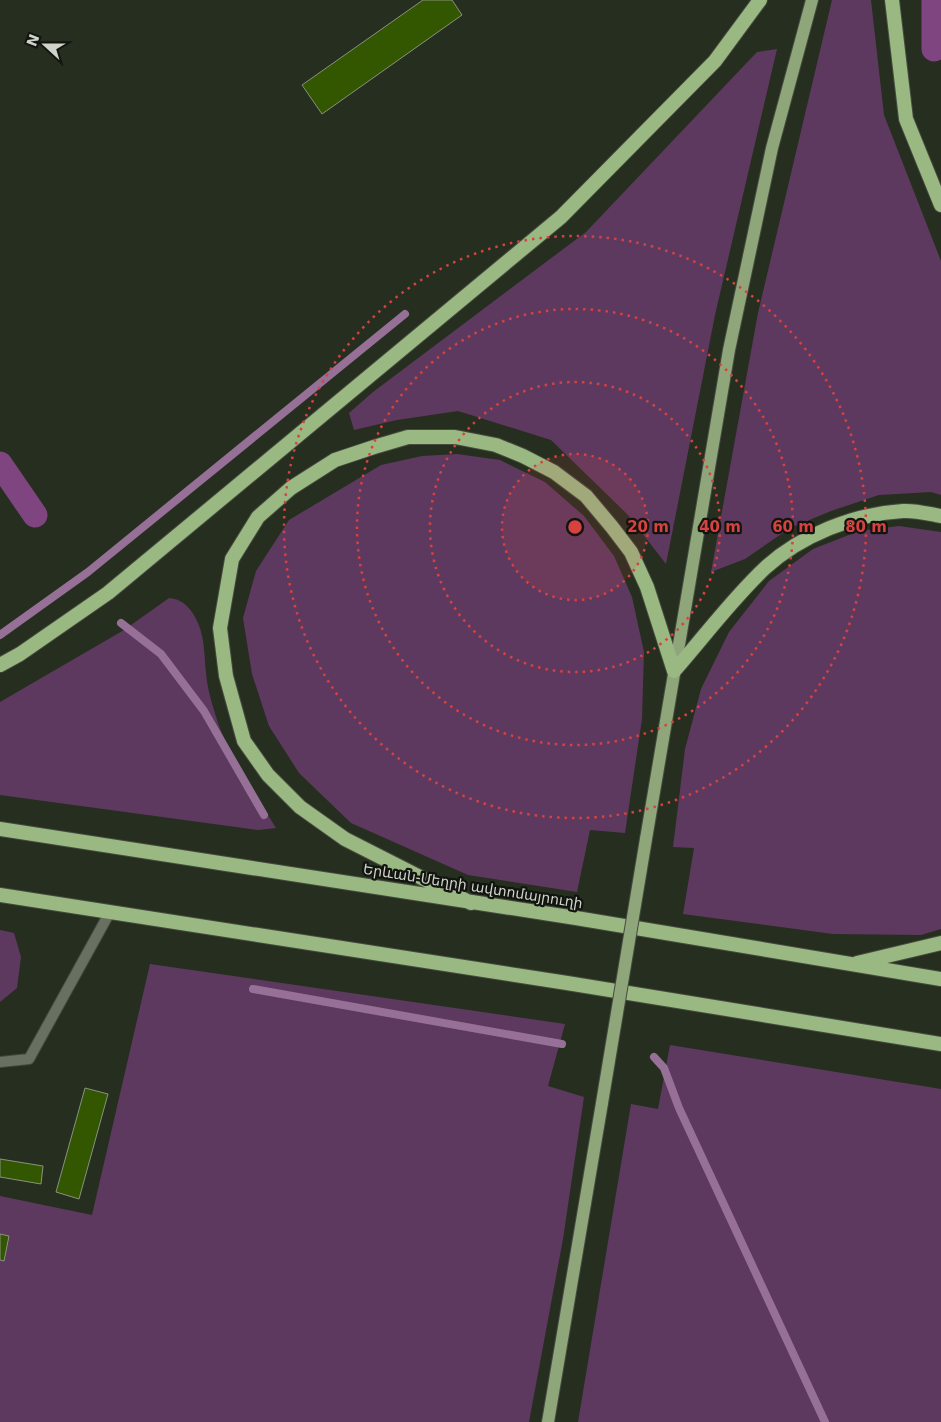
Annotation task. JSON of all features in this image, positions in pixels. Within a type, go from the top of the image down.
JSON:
[{"type":"highway","points":[[0,665],[20,654],[108,593],[561,216],[714,61],[760,0]]},
{"type":"highway","points":[[892,0],[906,119],[941,205]]},
{"type":"highway","points":[[471,903],[345,839],[307,813],[268,775],[244,741],[226,676],[220,628],[232,559],[258,517],[291,488],[335,460],[374,447],[408,438],[455,438],[496,445],[554,472],[586,496],[612,527],[631,552],[647,587],[674,671]]},
{"type":"highway","points":[[674,671],[740,593],[766,567],[798,544],[834,527],[868,516],[905,511],[941,516]]},
{"type":"highway","name":"Երևան-Մեղրի ավտոմայրուղի","points":[[0,829],[576,918],[941,979]]},
{"type":"highway","points":[[0,895],[941,1044]]},
{"type":"highway","points":[[849,965],[941,943]]},
{"type":"main road","points":[[548,1422],[729,350],[772,148],[812,0]]},
{"type":"lane","points":[[0,1062],[29,1058],[110,912]]},
{"type":"shaded area","points":[[832,0],[871,0],[884,115],[941,261],[941,495],[931,492],[879,495],[831,511],[790,528],[745,559],[711,572],[758,313]]},
{"type":"shaded area","points":[[777,49],[715,315],[666,564],[628,515],[551,440],[458,411],[397,420],[354,430],[349,413],[373,392],[586,232],[757,52]]},
{"type":"shaded area","points":[[457,454],[500,460],[545,482],[584,516],[614,556],[632,597],[644,652],[642,719],[625,833],[590,830],[577,892],[468,875],[351,823],[299,773],[269,726],[252,674],[243,618],[256,571],[289,520],[381,465],[422,456]]},
{"type":"shaded area","points":[[899,526],[941,532],[941,929],[921,935],[833,934],[683,914],[694,848],[673,847],[685,749],[701,689],[729,632],[769,581],[813,549],[859,531]]},
{"type":"shaded area","points":[[169,598],[187,606],[193,613],[201,630],[206,678],[211,701],[225,741],[276,828],[258,830],[0,795],[0,702],[124,630]]},
{"type":"shaded area","points":[[0,930],[14,933],[21,957],[17,988],[0,1002]]},
{"type":"shaded area","points":[[150,964],[565,1024],[548,1086],[584,1097],[563,1239],[529,1422],[0,1422],[0,1196],[92,1215]]},
{"type":"shaded area","points":[[670,1045],[941,1089],[941,1422],[578,1422],[631,1104],[658,1109]]},
{"type":"building","points":[[423,0],[452,0],[462,15],[322,114],[302,85]]},
{"type":"building","points":[[85,1088],[108,1094],[79,1199],[56,1192]]},
{"type":"building","points":[[0,1159],[43,1166],[41,1184],[0,1177]]},
{"type":"building","points":[[0,1234],[9,1236],[4,1261],[0,1260]]},
{"type":"waterway","points":[[934,0],[934,49]]},
{"type":"waterway","points":[[0,635],[88,572],[405,314]]},
{"type":"waterway","points":[[0,464],[35,515]]},
{"type":"waterway","points":[[121,623],[161,654],[204,711],[264,815]]},
{"type":"waterway","points":[[253,989],[562,1044]]},
{"type":"waterway","points":[[654,1057],[664,1068],[679,1108],[825,1422]]}]
